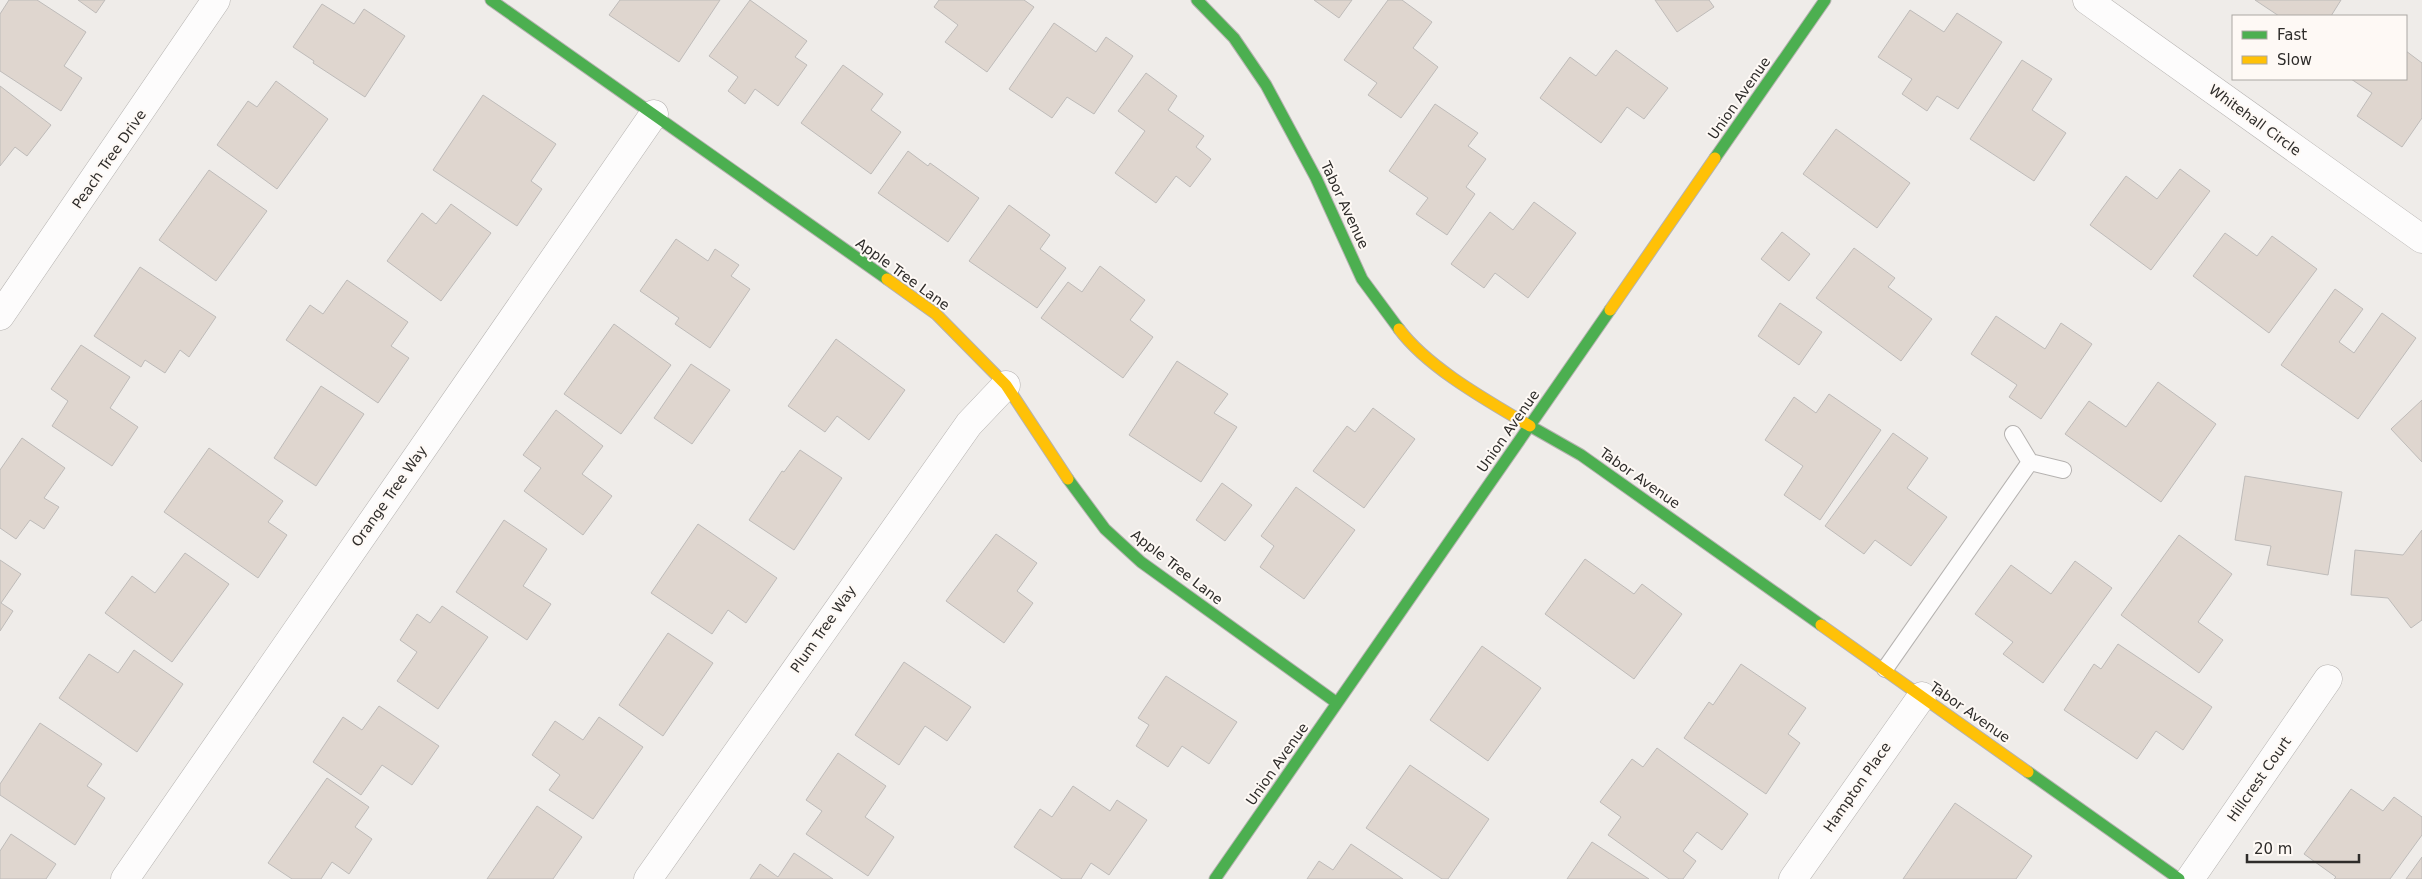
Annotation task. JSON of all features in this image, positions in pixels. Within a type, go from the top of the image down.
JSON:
[{"type":"street","name":"Peach Tree Drive","points":[[0,316],[216,0]]},
{"type":"street","name":"Apple Tree Lane","points":[[491,0],[936,314],[1006,386],[1077,494],[1105,529],[1141,562],[1337,703]]},
{"type":"street","name":"Tabor Avenue","points":[[1197,0],[1234,38],[1266,85],[1316,178],[1362,279],[1405,337],[1437,365],[1484,399],[1582,455],[2179,879]]},
{"type":"street","name":"Union Avenue","points":[[1215,879],[1825,0]]},
{"type":"street","name":"Whitehall Circle","points":[[2087,0],[2422,239]]},
{"type":"street","name":"Orange Tree Way","points":[[125,879],[654,114]]},
{"type":"street","name":"Plum Tree Way","points":[[648,879],[969,424],[1006,386]]},
{"type":"street","name":"Hillcrest Court","points":[[2190,879],[2328,679]]},
{"type":"street","name":"Hampton Place","points":[[1794,879],[1922,696]]},
{"type":"lane","points":[[2013,434],[2030,462],[2063,470]]},
{"type":"lane","points":[[1885,669],[2030,462]]},
{"type":"building","points":[[9,0],[37,0],[86,32],[64,66],[82,78],[61,111],[0,71],[0,14]]},
{"type":"building","points":[[78,0],[105,0],[96,13]]},
{"type":"building","points":[[620,0],[720,0],[679,62],[609,15]]},
{"type":"building","points":[[750,0],[807,41],[795,57],[807,65],[778,106],[755,89],[745,104],[728,91],[738,77],[709,56]]},
{"type":"building","points":[[939,0],[1024,0],[1034,7],[987,72],[945,42],[958,25],[934,7]]},
{"type":"building","points":[[1314,0],[1352,0],[1339,18]]},
{"type":"building","points":[[1388,0],[1402,0],[1432,22],[1413,48],[1438,67],[1401,118],[1368,95],[1377,83],[1344,60]]},
{"type":"building","points":[[1655,0],[1709,0],[1714,7],[1677,32]]},
{"type":"building","points":[[2255,0],[2341,0],[2332,15],[2278,15]]},
{"type":"building","points":[[322,4],[354,24],[364,9],[405,36],[365,97],[313,63],[314,61],[293,47]]},
{"type":"building","points":[[1910,10],[1944,32],[1957,13],[2002,42],[1958,109],[1937,96],[1927,111],[1902,94],[1912,79],[1878,57]]},
{"type":"building","points":[[1054,23],[1096,52],[1106,37],[1133,56],[1094,114],[1067,97],[1052,118],[1009,89]]},
{"type":"building","points":[[1616,50],[1668,88],[1644,119],[1627,107],[1601,143],[1540,98],[1570,57],[1596,76]]},
{"type":"building","points":[[2407,52],[2422,63],[2422,118],[2402,147],[2357,116],[2372,93],[2352,80],[2407,80]]},
{"type":"building","points":[[2022,60],[2052,79],[2032,110],[2066,133],[2034,181],[1970,139]]},
{"type":"building","points":[[843,65],[883,94],[871,110],[901,132],[871,174],[801,123]]},
{"type":"building","points":[[1146,73],[1177,96],[1168,110],[1204,136],[1196,147],[1211,159],[1190,187],[1176,176],[1156,203],[1115,173],[1145,131],[1118,111]]},
{"type":"building","points":[[276,81],[328,119],[277,189],[217,145],[248,101],[257,107]]},
{"type":"building","points":[[0,86],[51,125],[27,156],[15,147],[0,166]]},
{"type":"building","points":[[483,95],[556,144],[531,181],[542,189],[517,226],[433,170]]},
{"type":"building","points":[[1435,104],[1478,133],[1468,146],[1486,159],[1466,187],[1475,194],[1447,235],[1416,214],[1428,198],[1389,171]]},
{"type":"building","points":[[1836,129],[1910,183],[1877,228],[1803,174]]},
{"type":"building","points":[[908,151],[928,166],[930,163],[979,198],[948,242],[878,193]]},
{"type":"building","points":[[2180,169],[2210,191],[2151,270],[2090,225],[2126,176],[2157,199]]},
{"type":"building","points":[[209,170],[267,211],[216,281],[159,240]]},
{"type":"building","points":[[1534,202],[1576,233],[1528,298],[1495,273],[1484,288],[1451,264],[1490,212],[1513,230]]},
{"type":"building","points":[[451,204],[491,233],[441,301],[387,261],[422,213],[436,224]]},
{"type":"building","points":[[1009,205],[1050,235],[1040,249],[1066,268],[1037,308],[969,261]]},
{"type":"building","points":[[1782,232],[1810,254],[1789,281],[1761,259]]},
{"type":"building","points":[[2225,233],[2257,256],[2272,236],[2317,269],[2269,333],[2193,276]]},
{"type":"building","points":[[676,239],[708,261],[715,249],[739,265],[731,276],[750,289],[710,348],[675,324],[679,318],[640,291]]},
{"type":"building","points":[[1854,248],[1895,278],[1888,287],[1932,319],[1901,361],[1816,298]]},
{"type":"building","points":[[1100,266],[1145,300],[1130,320],[1153,337],[1123,378],[1041,318],[1068,282],[1082,292]]},
{"type":"building","points":[[140,267],[216,317],[189,357],[180,350],[165,373],[145,360],[141,367],[94,336]]},
{"type":"building","points":[[347,280],[408,322],[391,346],[409,358],[378,403],[286,340],[310,305],[323,314]]},
{"type":"building","points":[[2335,289],[2363,309],[2339,342],[2354,353],[2382,313],[2416,338],[2358,419],[2281,365]]},
{"type":"building","points":[[1780,303],[1822,332],[1799,365],[1758,336]]},
{"type":"building","points":[[1996,316],[2045,349],[2061,323],[2092,344],[2041,419],[2009,397],[2017,385],[1971,354]]},
{"type":"building","points":[[614,324],[671,365],[621,434],[564,394]]},
{"type":"building","points":[[836,339],[905,390],[869,440],[837,416],[825,432],[788,406]]},
{"type":"building","points":[[81,345],[130,377],[110,408],[138,427],[112,466],[52,426],[68,401],[51,389]]},
{"type":"building","points":[[1177,361],[1228,394],[1214,413],[1237,427],[1201,482],[1129,435]]},
{"type":"building","points":[[691,364],[730,390],[692,444],[654,418]]},
{"type":"building","points":[[2158,382],[2216,424],[2161,502],[2065,434],[2089,401],[2126,427]]},
{"type":"building","points":[[321,386],[364,414],[316,486],[274,458]]},
{"type":"building","points":[[1829,394],[1881,430],[1820,520],[1784,495],[1803,466],[1765,440],[1794,397],[1816,413]]},
{"type":"building","points":[[2422,400],[2422,462],[2391,429]]},
{"type":"building","points":[[1373,408],[1415,439],[1364,508],[1313,471],[1347,426],[1355,432]]},
{"type":"building","points":[[556,410],[603,446],[582,474],[612,496],[583,535],[524,491],[541,468],[523,455]]},
{"type":"building","points":[[1893,433],[1928,458],[1907,488],[1947,517],[1911,566],[1875,540],[1864,554],[1825,526]]},
{"type":"building","points":[[22,438],[65,468],[44,498],[59,507],[44,529],[30,520],[16,539],[0,528],[0,470]]},
{"type":"building","points":[[209,448],[283,501],[268,522],[287,535],[258,578],[164,512]]},
{"type":"building","points":[[800,450],[842,478],[794,550],[749,520],[782,471],[784,472]]},
{"type":"building","points":[[2245,476],[2342,492],[2328,575],[2267,565],[2271,546],[2235,540]]},
{"type":"building","points":[[1222,483],[1252,505],[1225,541],[1196,520]]},
{"type":"building","points":[[1296,487],[1355,530],[1304,599],[1260,567],[1274,546],[1261,536]]},
{"type":"building","points":[[504,520],[547,549],[523,586],[551,604],[527,640],[456,592]]},
{"type":"building","points":[[698,524],[777,578],[746,623],[728,610],[712,634],[651,593]]},
{"type":"building","points":[[2422,530],[2422,620],[2411,628],[2388,598],[2351,595],[2355,550],[2403,555]]},
{"type":"building","points":[[996,534],[1037,563],[1017,591],[1033,603],[1004,643],[946,601]]},
{"type":"building","points":[[2179,535],[2232,574],[2198,622],[2223,640],[2199,673],[2121,615]]},
{"type":"building","points":[[185,553],[229,584],[172,662],[105,613],[132,576],[155,593]]},
{"type":"building","points":[[1585,559],[1634,594],[1642,584],[1682,614],[1634,679],[1545,614]]},
{"type":"building","points":[[0,560],[21,574],[1,603],[13,611],[0,631]]},
{"type":"building","points":[[2075,561],[2112,588],[2043,683],[2003,654],[2013,642],[1975,614],[2011,565],[2051,594]]},
{"type":"building","points":[[442,606],[488,637],[438,709],[397,681],[417,652],[400,640],[417,614],[430,623]]},
{"type":"building","points":[[668,633],[713,663],[663,736],[619,705]]},
{"type":"building","points":[[2118,644],[2212,707],[2183,750],[2156,731],[2137,759],[2064,710],[2094,664],[2101,669]]},
{"type":"building","points":[[1482,646],[1541,688],[1488,761],[1430,720]]},
{"type":"building","points":[[134,650],[183,684],[137,752],[59,698],[89,654],[118,673]]},
{"type":"building","points":[[904,662],[971,707],[947,741],[925,726],[899,765],[855,735]]},
{"type":"building","points":[[1741,664],[1806,708],[1788,734],[1800,743],[1766,794],[1684,738],[1709,702],[1713,705]]},
{"type":"building","points":[[1166,676],[1237,722],[1209,764],[1182,746],[1168,767],[1136,746],[1149,725],[1138,718]]},
{"type":"building","points":[[379,706],[439,746],[412,785],[382,765],[361,795],[313,762],[343,717],[362,730]]},
{"type":"building","points":[[599,717],[643,747],[593,819],[549,790],[560,775],[532,755],[555,721],[583,740]]},
{"type":"building","points":[[40,723],[102,764],[87,786],[105,798],[75,845],[0,795],[0,784]]},
{"type":"building","points":[[1657,748],[1748,814],[1722,850],[1697,832],[1683,851],[1696,861],[1683,879],[1669,879],[1608,835],[1621,817],[1600,802],[1632,759],[1643,767]]},
{"type":"building","points":[[838,753],[886,786],[865,817],[894,837],[868,876],[806,834],[822,811],[806,800]]},
{"type":"building","points":[[1410,765],[1489,819],[1448,879],[1442,879],[1366,828]]},
{"type":"building","points":[[327,778],[369,807],[355,827],[372,839],[349,874],[332,862],[321,879],[292,879],[268,863]]},
{"type":"building","points":[[1073,786],[1110,811],[1117,800],[1147,820],[1109,875],[1091,863],[1081,879],[1062,879],[1014,847],[1040,809],[1052,817]]},
{"type":"building","points":[[2351,789],[2383,811],[2394,797],[2422,817],[2422,835],[2390,879],[2334,879],[2336,877],[2304,854]]},
{"type":"building","points":[[1955,803],[2032,856],[2016,879],[1903,879]]},
{"type":"building","points":[[537,806],[582,837],[553,879],[487,879]]},
{"type":"building","points":[[11,834],[56,864],[46,879],[0,879],[0,851]]},
{"type":"building","points":[[1592,842],[1649,879],[1567,879]]},
{"type":"building","points":[[1351,844],[1403,879],[1307,879],[1319,861],[1333,870]]},
{"type":"building","points":[[794,853],[833,879],[750,879],[760,864],[778,877]]},
{"type":"building","points":[[2422,857],[2422,879],[2406,879]]},
{"type":"traffic: fast","points":[[491,0],[887,279]]},
{"type":"traffic: fast","points":[[1197,0],[1234,38],[1266,85],[1316,178],[1362,279],[1399,329]]},
{"type":"traffic: fast","points":[[1715,158],[1825,0]]},
{"type":"traffic: fast","points":[[1215,879],[1610,310]]},
{"type":"traffic: fast","points":[[1530,426],[1581,455],[1821,625]]},
{"type":"traffic: fast","points":[[1068,479],[1105,529],[1141,562],[1337,703]]},
{"type":"traffic: fast","points":[[2028,772],[2179,879]]},
{"type":"traffic: slow","points":[[1610,310],[1715,158]]},
{"type":"traffic: slow","points":[[887,279],[936,314],[1006,385],[1068,479]]},
{"type":"traffic: slow","points":[[1399,329],[1411,343],[1442,370],[1478,395],[1530,426]]},
{"type":"traffic: slow","points":[[1821,625],[2028,772]]}]
